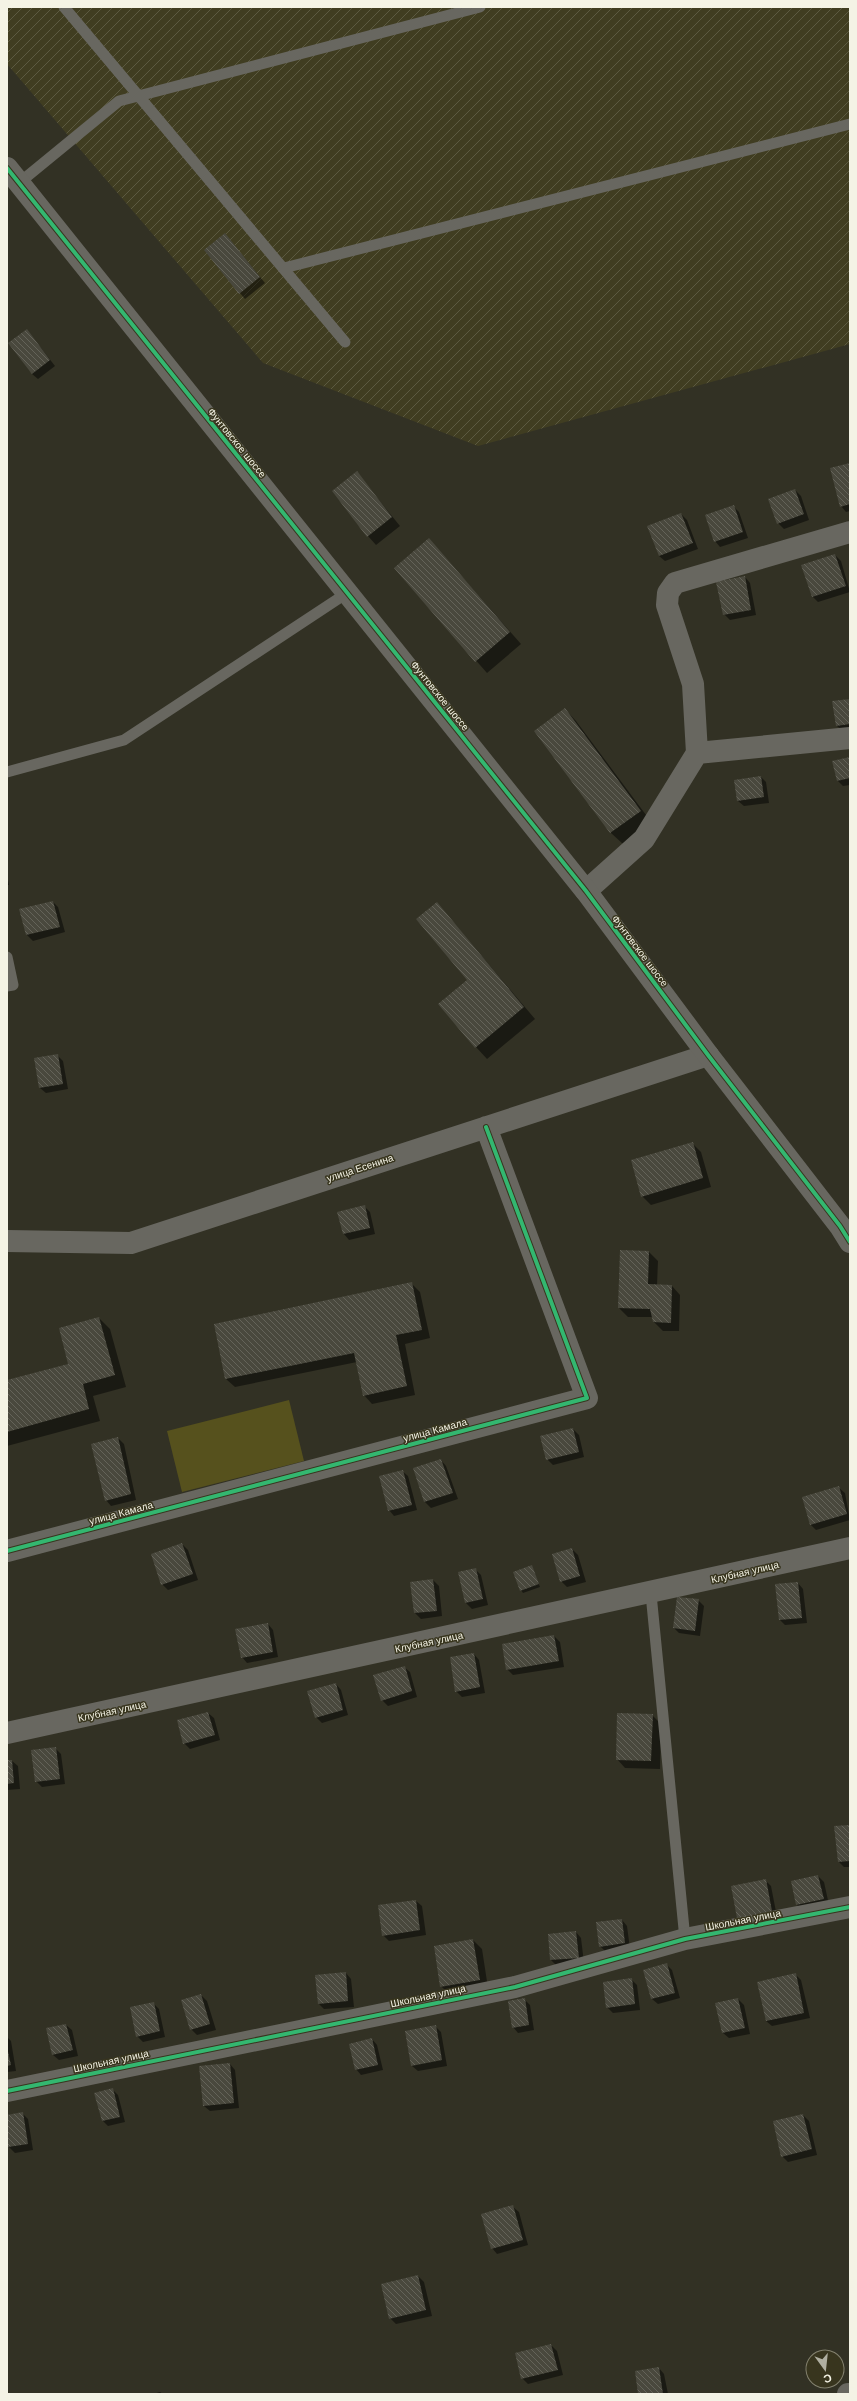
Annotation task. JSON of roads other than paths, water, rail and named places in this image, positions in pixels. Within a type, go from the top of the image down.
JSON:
[{"type":"street","name":"Фунтовское шоссе","points":[[13,175],[586,891],[708,1055],[847,1230]]},
{"type":"street","points":[[586,891],[644,839],[697,753],[693,684],[667,605],[668,593],[675,583],[850,532]]},
{"type":"street","points":[[697,753],[850,738]]},
{"type":"street","name":"улица Есенина","points":[[7,1242],[131,1243],[708,1055]]},
{"type":"street","name":"улица Камала","points":[[7,1552],[587,1398],[486,1127]]},
{"type":"street","name":"Клубная улица","points":[[7,1733],[651,1594],[850,1548]]},
{"type":"street","name":"Школьная улица","points":[[7,2091],[515,1987],[685,1939],[850,1907]]},
{"type":"lane","points":[[64,7],[346,342]]},
{"type":"lane","points":[[13,175],[119,101],[480,7]]},
{"type":"lane","points":[[284,268],[850,124]]},
{"type":"lane","points":[[7,772],[124,740],[347,593]]},
{"type":"lane","points":[[7,957],[13,985],[7,986]]},
{"type":"lane","points":[[651,1594],[685,1939]]}]
